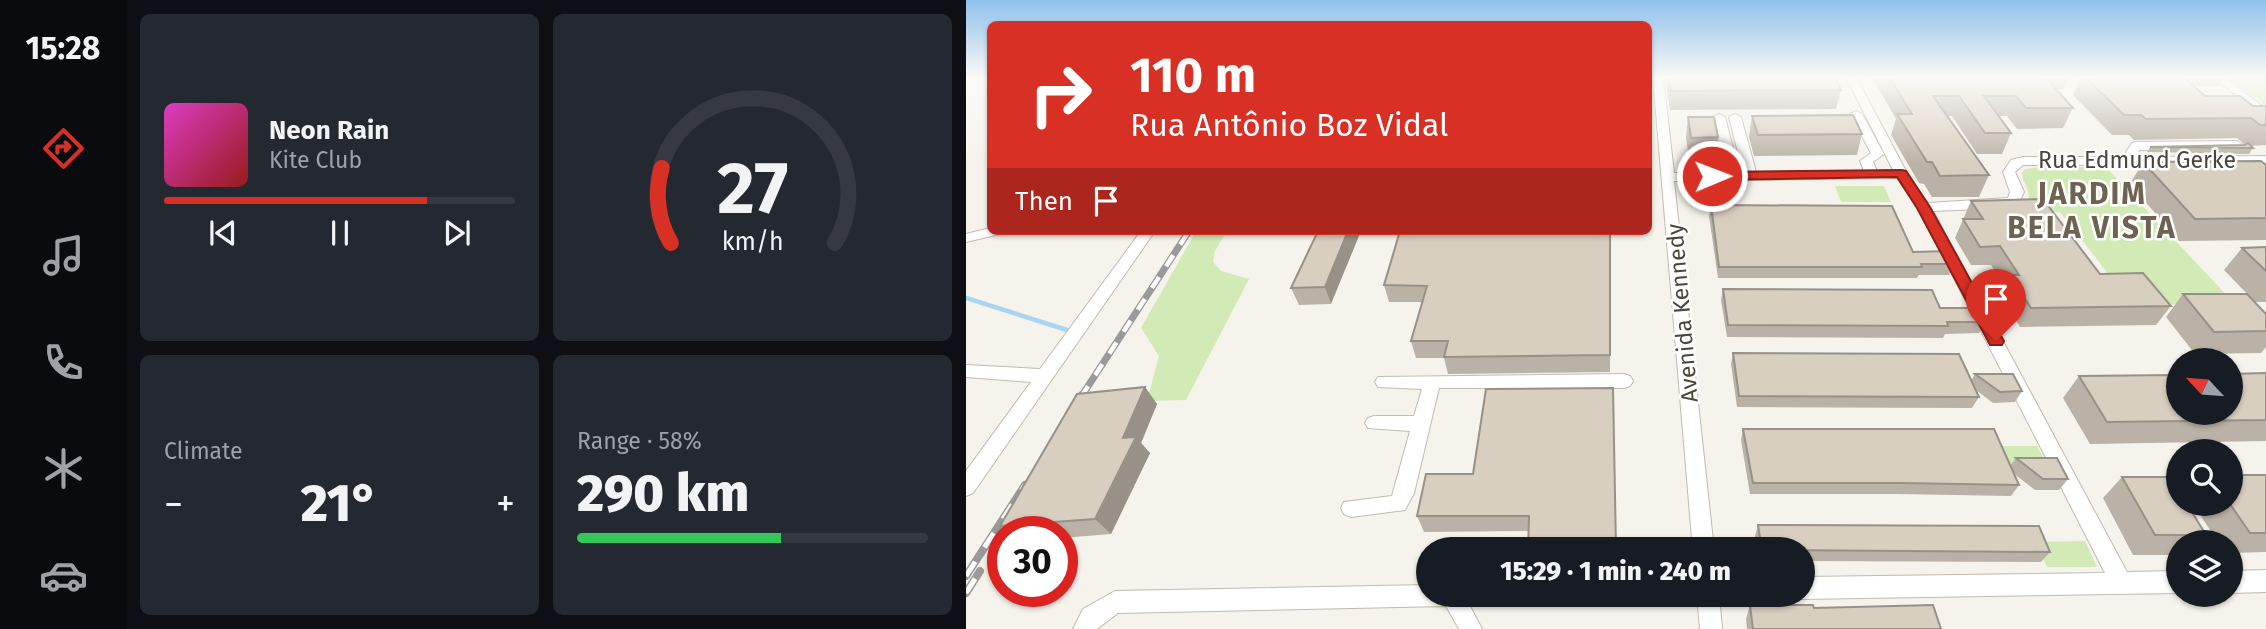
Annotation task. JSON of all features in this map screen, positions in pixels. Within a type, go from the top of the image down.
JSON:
[{"type":"street","name":"Avenida Kennedy","points":[[1661,106],[1703,537]]},
{"type":"street","points":[[1866,106],[1909,189],[1924,207],[2121,582]]},
{"type":"street","points":[[1856,114],[1878,154],[1866,161],[1872,174]]},
{"type":"street","points":[[1719,117],[1733,175]]},
{"type":"street","points":[[1735,117],[1750,175]]},
{"type":"street","points":[[2138,160],[2132,152],[2136,146],[2237,145]]},
{"type":"street","name":"Rua Edmund Gerke","points":[[1924,207],[2005,204],[2013,201],[2017,192],[2009,172],[2015,163],[2024,161],[2266,160]]},
{"type":"street","points":[[1669,177],[1902,174]]},
{"type":"street","points":[[966,237],[987,233]]},
{"type":"street","points":[[966,487],[1145,235]]},
{"type":"street","points":[[966,371],[1047,376]]},
{"type":"street","points":[[1384,382],[1624,381]]},
{"type":"street","points":[[1351,508],[1393,507],[1398,504],[1404,493],[1432,382]]},
{"type":"street","points":[[1374,423],[1421,424]]},
{"type":"street","points":[[2243,582],[2266,581]]},
{"type":"street","points":[[1815,588],[2166,582]]},
{"type":"street","points":[[1087,623],[1115,602],[1416,596]]},
{"type":"street","points":[[1459,607],[1471,629]]},
{"type":"street","points":[[1708,607],[1711,629]]},
{"type":"green space","points":[[2038,167],[2106,167],[2234,303],[2150,305],[2121,290],[2060,212],[2007,213],[2027,202],[2028,190],[2022,173],[2024,170]]},
{"type":"green space","points":[[1835,186],[1884,186],[1891,202],[1841,202]]},
{"type":"green space","points":[[1194,235],[1225,235],[1215,251],[1213,262],[1221,271],[1249,279],[1186,400],[1147,401],[1159,356],[1141,328]]},
{"type":"green space","points":[[1992,446],[2037,446],[2049,469],[2002,468]]},
{"type":"green space","points":[[2085,541],[2097,567],[2047,567],[2035,542]]},
{"type":"building","points":[[1907,106],[1940,106],[1989,175],[1940,176],[1932,162],[1927,162],[1897,114],[1912,114]]},
{"type":"building","points":[[1966,106],[1992,106],[2011,133],[1985,133]]},
{"type":"building","points":[[2025,106],[2073,108],[2026,108]]},
{"type":"building","points":[[2115,106],[2266,106],[2266,125],[2260,125],[2251,118],[2146,119],[2141,115],[2124,115]]},
{"type":"building","points":[[1853,115],[1862,134],[1758,135],[1752,116]]},
{"type":"building","points":[[1688,117],[1714,117],[1718,137],[1691,138]]},
{"type":"building","points":[[2248,143],[2253,148],[2150,147],[2245,145]]},
{"type":"building","points":[[2261,161],[2266,165],[2266,218],[2195,219],[2143,162]]},
{"type":"building","points":[[2043,199],[2100,274],[2143,273],[2171,306],[2031,308],[2010,275],[2019,275],[2000,246],[1980,247],[1963,219],[1983,219],[1971,201]]},
{"type":"building","points":[[1711,205],[1892,206],[1913,252],[1948,251],[1954,264],[1921,264],[1922,267],[1719,267]]},
{"type":"building","points":[[1316,235],[1346,235],[1325,287],[1291,288]]},
{"type":"building","points":[[1399,235],[1610,235],[1610,355],[1444,357],[1448,341],[1411,341],[1427,286],[1384,285]]},
{"type":"building","points":[[2266,247],[2266,271],[2242,248]]},
{"type":"building","points":[[1723,289],[1932,290],[1940,308],[1978,308],[1985,322],[1947,322],[1948,326],[1728,325]]},
{"type":"building","points":[[2183,294],[2247,294],[2266,314],[2266,331],[2214,332]]},
{"type":"building","points":[[1733,353],[1959,354],[1979,397],[1739,396]]},
{"type":"building","points":[[2266,373],[2266,420],[2244,420],[2244,374]]},
{"type":"building","points":[[1975,374],[2013,374],[2022,391],[2000,392]]},
{"type":"building","points":[[2166,375],[2166,421],[2107,422],[2079,376]]},
{"type":"building","points":[[1145,387],[1123,438],[1136,437],[1095,519],[1078,520],[1078,516],[1006,516],[1077,394]]},
{"type":"building","points":[[1613,388],[1616,537],[1528,537],[1529,516],[1417,516],[1426,474],[1473,474],[1486,389]]},
{"type":"building","points":[[1743,429],[1994,429],[2019,485],[1753,483]]},
{"type":"building","points":[[2016,458],[2057,458],[2068,479],[2043,479]]},
{"type":"building","points":[[2243,475],[2266,475],[2266,533],[2250,533],[2238,516],[2243,516]]},
{"type":"building","points":[[2122,477],[2166,477],[2166,516],[2194,516],[2203,530],[2166,530],[2166,535],[2155,535]]},
{"type":"building","points":[[1758,525],[2039,526],[2050,552],[1815,550],[1815,537],[1760,537]]},
{"type":"building","points":[[1933,605],[1941,629],[1753,629],[1750,607]]},
{"type":"waterway","points":[[966,298],[1067,330]]},
{"type":"railway","points":[[1081,397],[1186,235]]},
{"type":"railway","points":[[1074,408],[1082,395]]},
{"type":"railway","points":[[966,576],[1025,485]]},
{"type":"railway","points":[[966,593],[980,571]]},
{"type":"district","name":"JARDIM BELA VISTA","points":[[2092,211]]},
{"type":"route","points":[[1712,176],[1902,174],[1909,189],[1924,207],[1996,341]]}]
